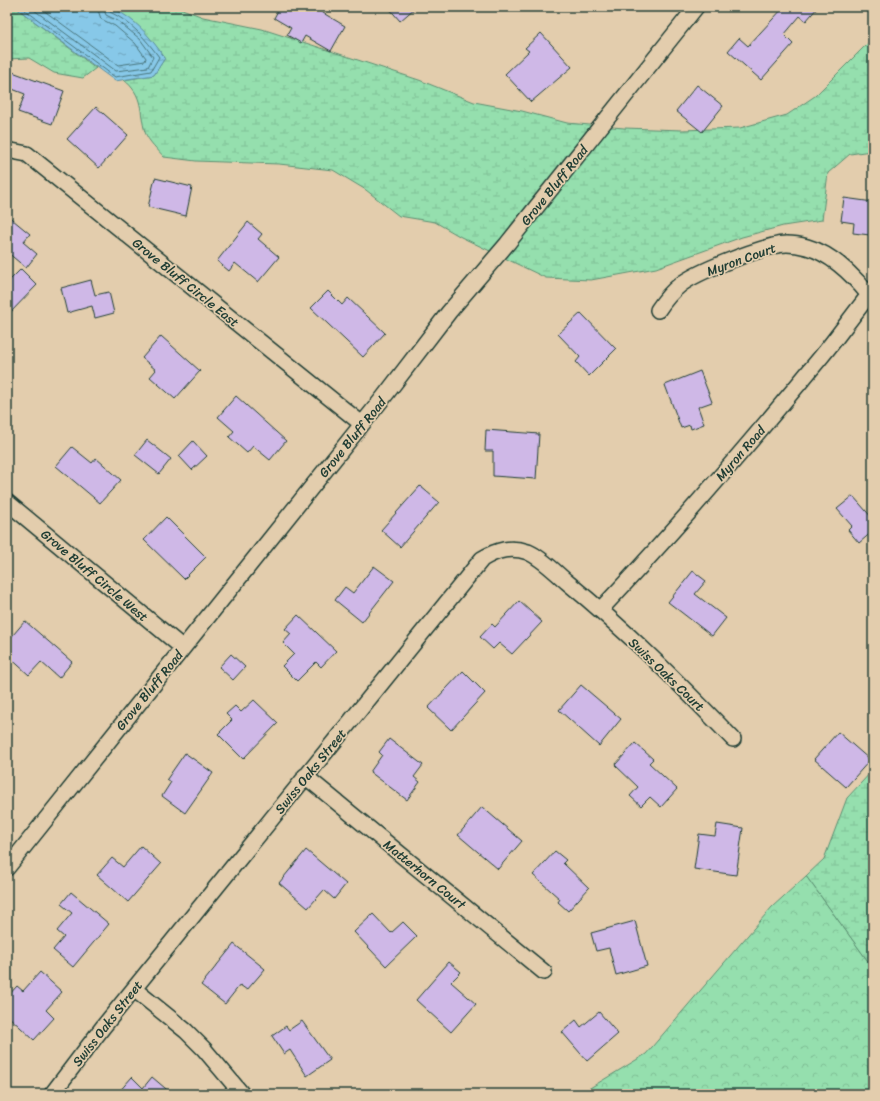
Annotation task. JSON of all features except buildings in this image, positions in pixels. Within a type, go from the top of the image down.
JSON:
[{"type":"street","name":"Grove Bluff Road","points":[[7,868],[362,424],[449,312],[507,244],[696,7]]},
{"type":"street","name":"Grove Bluff Circle East","points":[[7,150],[27,154],[362,424]]},
{"type":"street","name":"Myron Court","points":[[658,310],[668,296],[681,284],[696,276],[741,257],[774,246],[790,244],[807,247],[838,264],[871,292]]},
{"type":"street","name":"Myron Road","points":[[600,610],[648,560],[742,450],[821,356],[871,292]]},
{"type":"street","name":"Grove Bluff Circle West","points":[[7,502],[183,648]]},
{"type":"street","name":"Swiss Oaks Street","points":[[52,1094],[134,989],[305,776],[482,560],[493,553],[505,549],[517,549],[529,553],[600,610]]},
{"type":"street","name":"Swiss Oaks Court","points":[[600,610],[673,677],[733,739]]},
{"type":"street","name":"Matterhorn Court","points":[[305,776],[544,972]]},
{"type":"street","points":[[134,989],[186,1031],[204,1049],[242,1094]]},
{"type":"green space","points":[[7,7],[15,7],[96,68],[83,78],[54,73],[29,58],[7,59]]},
{"type":"green space","points":[[108,7],[177,7],[203,17],[262,29],[419,80],[474,102],[522,111],[567,123],[624,128],[682,130],[740,128],[787,115],[815,96],[873,38],[873,152],[850,154],[828,173],[822,220],[783,226],[742,237],[656,268],[591,280],[546,278],[461,237],[435,222],[399,216],[366,190],[333,170],[279,164],[196,161],[164,157],[146,135],[138,98],[135,92],[124,80],[154,75],[165,58],[140,28],[125,16]]},
{"type":"green space","points":[[873,770],[873,968],[806,876],[824,859],[847,798]]},
{"type":"green space","points":[[806,876],[873,968],[873,1094],[580,1094],[646,1054],[772,907]]},
{"type":"water","points":[[87,6],[102,7],[114,10],[129,18],[141,28],[165,58],[154,75],[115,81],[15,7]]}]
